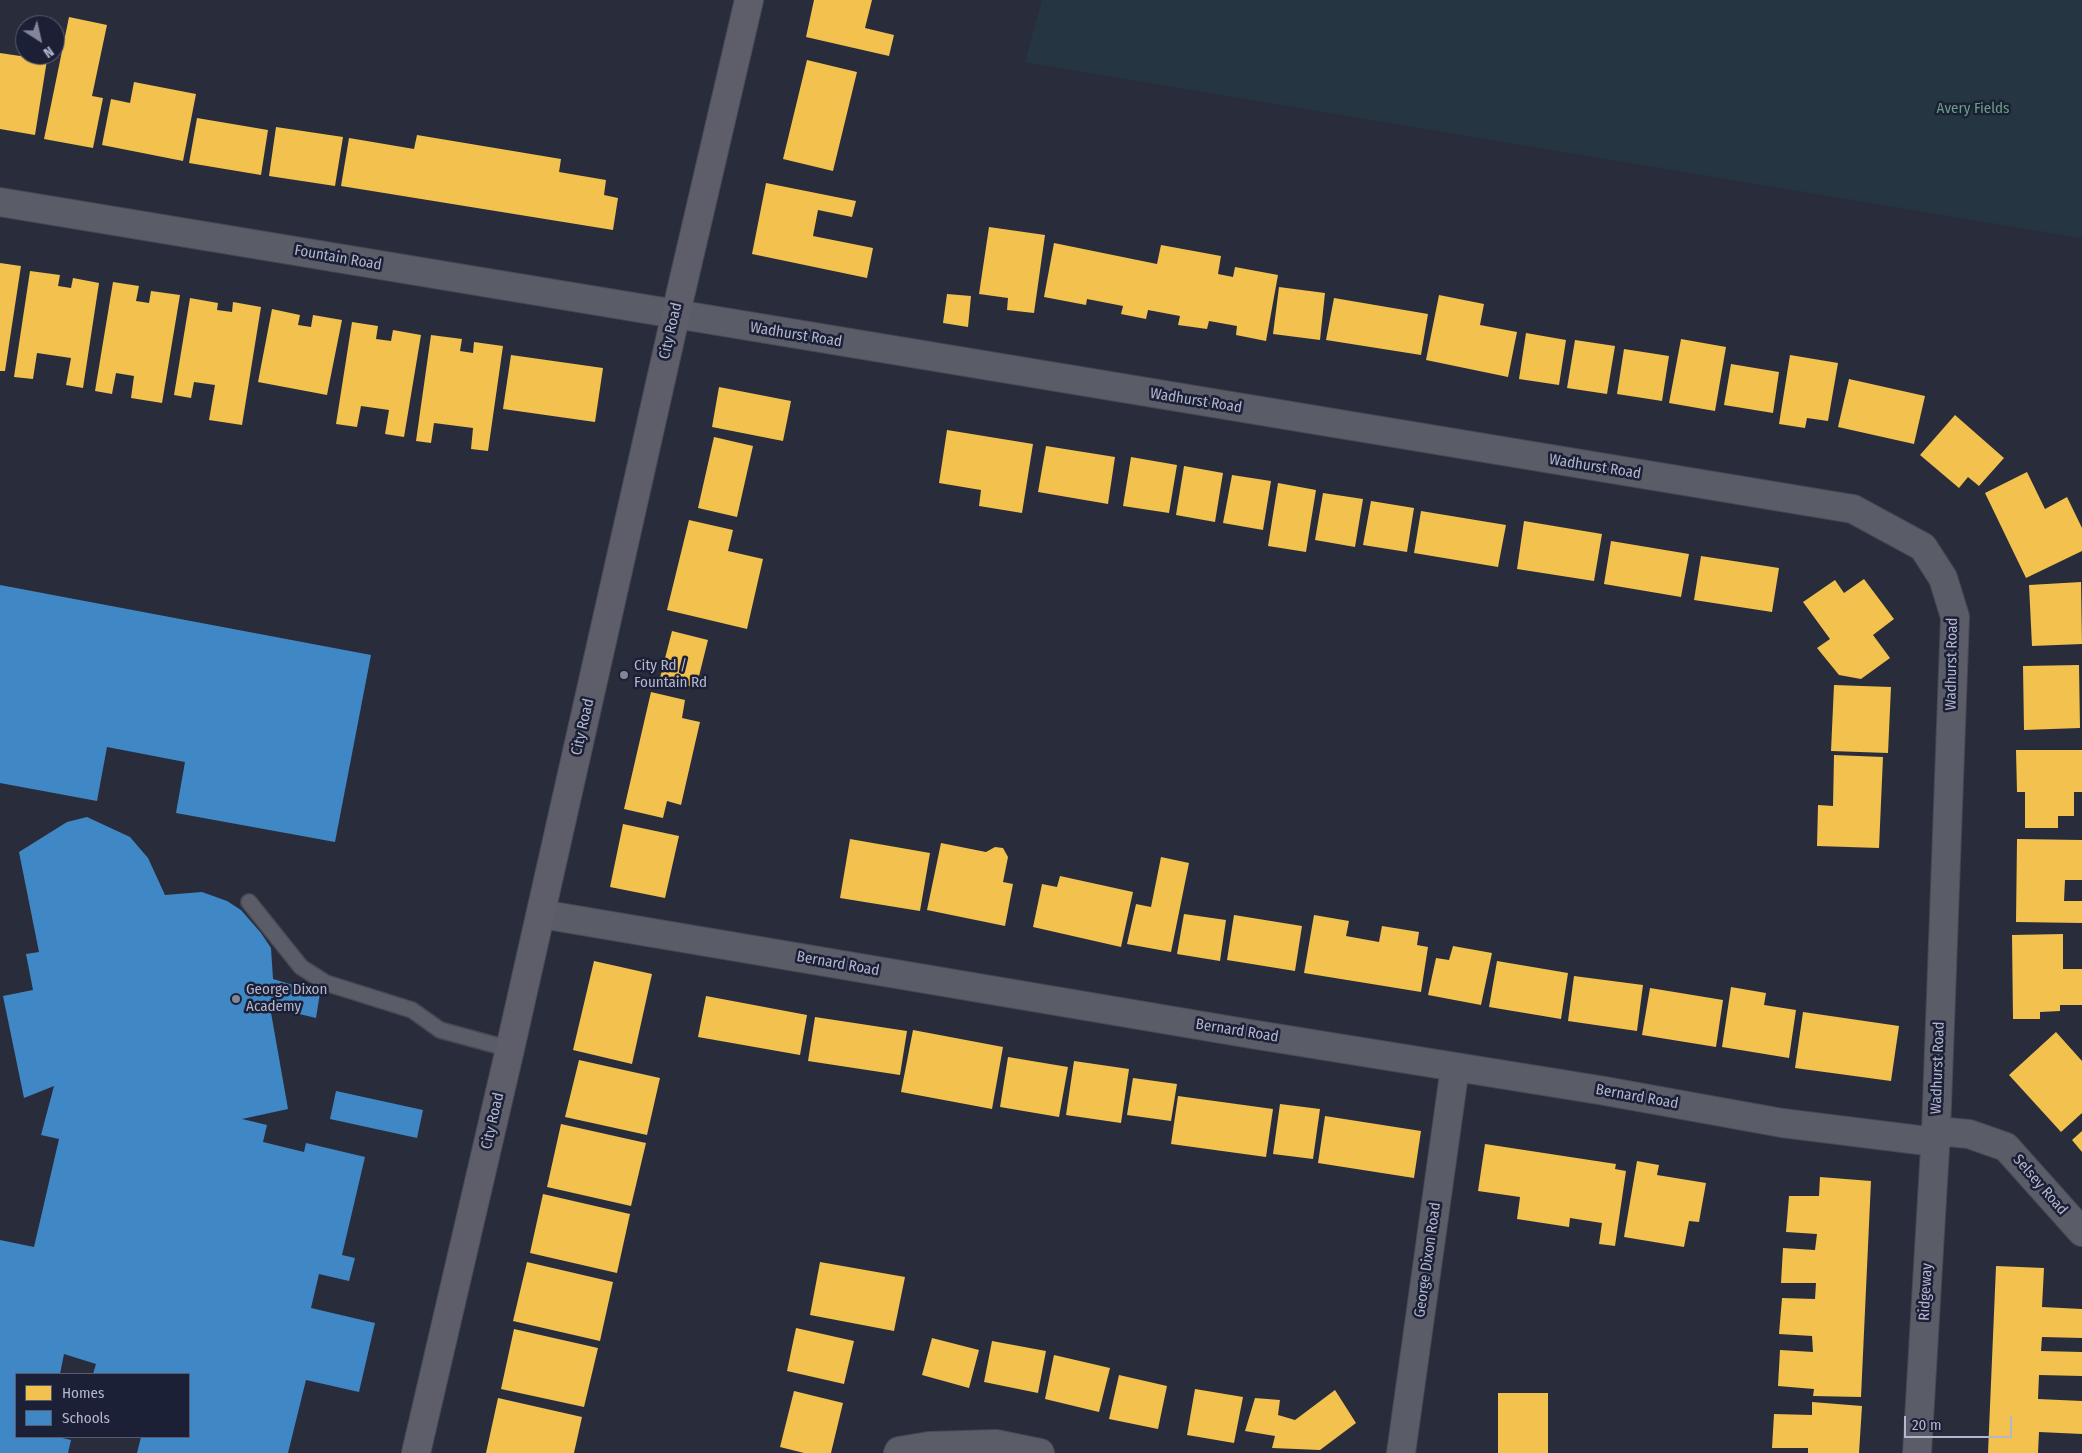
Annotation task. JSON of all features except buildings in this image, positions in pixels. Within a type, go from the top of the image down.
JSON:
[{"type":"main road","name":"City Road","points":[[416,1453],[749,0]]},
{"type":"street","name":"Fountain Road","points":[[0,202],[619,306],[676,312]]},
{"type":"street","name":"Wadhurst Road","points":[[676,312],[736,325],[1853,509],[1923,547],[1943,578],[1955,617],[1935,1137]]},
{"type":"street","name":"Bernard Road","points":[[541,914],[1606,1091],[1782,1123],[1935,1137]]},
{"type":"street","name":"George Dixon Road","points":[[1402,1453],[1455,1067]]},
{"type":"street","name":"Selsey Road","points":[[1935,1137],[1969,1134],[2006,1147],[2082,1232]]},
{"type":"street","name":"Ridgeway","points":[[1917,1453],[1935,1137]]},
{"type":"street","points":[[898,1453],[899,1451],[929,1446],[996,1444],[1040,1453]]},
{"type":"lane","points":[[250,902],[301,967],[326,983],[412,1010],[440,1030],[510,1049]]},
{"type":"green space","name":"Avery Fields","points":[[1042,0],[2082,0],[2082,238],[1025,62]]},
{"type":"place","name":"City Rd / Fountain Rd","points":[[624,675]]},
{"type":"place","name":"George Dixon Academy","points":[[236,999]]}]
